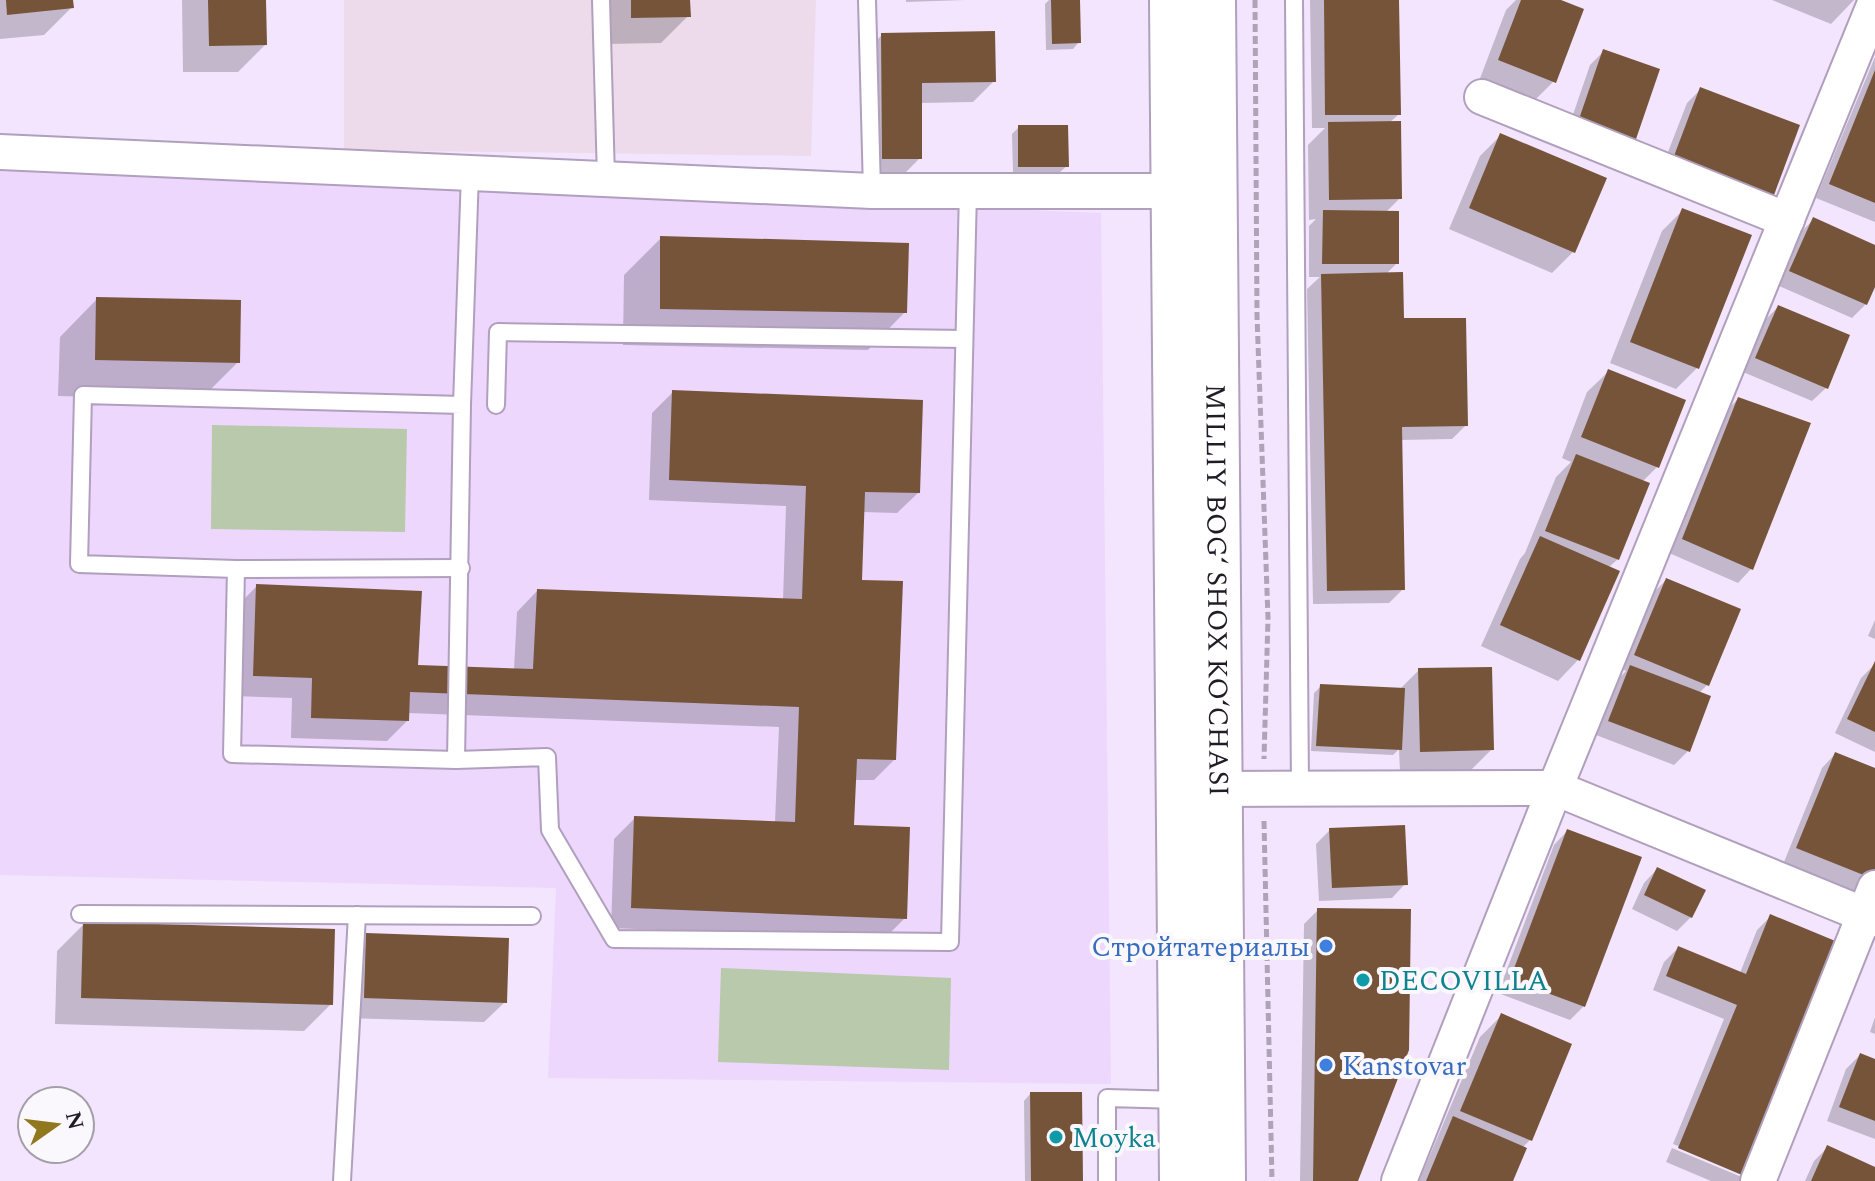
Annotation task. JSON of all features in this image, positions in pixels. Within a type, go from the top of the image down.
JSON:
[{"type":"main road","name":"MILLIY BOG‘ SHOX KO‘CHASI","points":[[1172,0],[1173,191],[1199,789],[1223,1181]]},
{"type":"main road","name":"MILLIY BOG‘ SHOX KO‘CHASI","points":[[1182,1181],[1181,1100],[1199,789],[1213,0]]},
{"type":"street","points":[[1399,1181],[1555,788],[1875,3]]},
{"type":"street","points":[[1482,97],[1787,220]]},
{"type":"street","points":[[0,152],[872,191],[1173,191]]},
{"type":"street","points":[[1199,789],[1555,788],[1871,908],[1758,1181]]},
{"type":"lane","points":[[601,0],[606,178]]},
{"type":"lane","points":[[867,0],[872,191]]},
{"type":"lane","points":[[1294,0],[1300,789]]},
{"type":"lane","points":[[456,760],[462,405],[470,173]]},
{"type":"lane","points":[[236,569],[232,754],[456,760],[547,757],[550,830],[614,939],[950,942],[968,191]]},
{"type":"lane","points":[[496,405],[498,332],[964,339]]},
{"type":"lane","points":[[461,568],[236,569],[79,564],[83,395],[462,405]]},
{"type":"lane","points":[[80,914],[532,916]]},
{"type":"lane","points":[[342,1181],[357,915]]},
{"type":"lane","points":[[1107,1181],[1107,1098],[1181,1100]]},
{"type":"path","points":[[1255,0],[1257,316],[1268,618],[1263,702],[1265,941],[1272,1181]]},
{"type":"shaded area","points":[[344,0],[816,0],[811,156],[344,150]]},
{"type":"shaded area","points":[[0,169],[1101,213],[1111,1084],[548,1078],[556,888],[0,875]]},
{"type":"green space","points":[[212,425],[407,429],[405,532],[211,529]]},
{"type":"green space","points":[[721,968],[951,978],[949,1070],[718,1062]]},
{"type":"building","points":[[6,0],[73,0],[74,8],[7,15]]},
{"type":"building","points":[[208,0],[266,0],[267,45],[209,46]]},
{"type":"building","points":[[631,0],[690,0],[691,17],[631,18]]},
{"type":"building","points":[[1051,0],[1080,0],[1081,43],[1052,44]]},
{"type":"building","points":[[1324,0],[1399,0],[1401,115],[1325,115]]},
{"type":"building","points":[[1521,0],[1561,0],[1584,9],[1556,83],[1498,60]]},
{"type":"building","points":[[995,31],[996,82],[922,83],[922,159],[882,159],[881,33]]},
{"type":"building","points":[[1603,49],[1660,69],[1635,142],[1578,122]]},
{"type":"building","points":[[1875,70],[1875,203],[1829,184]]},
{"type":"building","points":[[1700,87],[1800,125],[1774,195],[1674,156]]},
{"type":"building","points":[[1401,121],[1402,199],[1329,200],[1328,122]]},
{"type":"building","points":[[1018,125],[1068,125],[1069,167],[1018,167]]},
{"type":"building","points":[[1500,133],[1607,178],[1575,253],[1469,208]]},
{"type":"building","points":[[1682,208],[1752,235],[1699,369],[1630,342]]},
{"type":"building","points":[[1323,210],[1399,211],[1399,264],[1322,264]]},
{"type":"building","points":[[1813,217],[1875,245],[1875,287],[1867,305],[1789,271]]},
{"type":"building","points":[[660,236],[909,243],[907,313],[660,309]]},
{"type":"building","points":[[1403,272],[1404,318],[1466,318],[1468,426],[1402,427],[1405,590],[1327,591],[1321,274]]},
{"type":"building","points":[[96,297],[241,300],[240,363],[95,360]]},
{"type":"building","points":[[1778,305],[1850,335],[1828,389],[1755,358]]},
{"type":"building","points":[[1608,369],[1686,400],[1659,468],[1581,437]]},
{"type":"building","points":[[672,390],[923,400],[920,493],[865,492],[862,580],[903,581],[896,760],[857,759],[854,825],[910,827],[907,919],[631,908],[634,816],[795,822],[799,707],[410,692],[409,721],[311,718],[312,678],[253,676],[256,584],[422,591],[418,665],[533,669],[537,589],[802,599],[806,486],[669,480]]},
{"type":"building","points":[[1738,397],[1811,423],[1753,570],[1682,539]]},
{"type":"building","points":[[1576,454],[1650,483],[1619,560],[1545,531]]},
{"type":"building","points":[[1540,536],[1620,571],[1580,661],[1500,625]]},
{"type":"building","points":[[1666,578],[1741,609],[1709,686],[1634,655]]},
{"type":"building","points":[[1875,661],[1875,732],[1847,719]]},
{"type":"building","points":[[1630,665],[1711,696],[1690,752],[1608,721]]},
{"type":"building","points":[[1492,667],[1494,750],[1420,752],[1418,668]]},
{"type":"building","points":[[1320,684],[1405,688],[1402,750],[1316,746]]},
{"type":"building","points":[[1835,752],[1875,768],[1875,869],[1871,878],[1796,848]]},
{"type":"building","points":[[1405,825],[1408,885],[1332,888],[1329,828]]},
{"type":"building","points":[[1567,829],[1642,857],[1585,1007],[1510,979]]},
{"type":"building","points":[[1657,867],[1706,890],[1692,918],[1644,895]]},
{"type":"building","name":"DECOVILLA","points":[[1317,908],[1411,909],[1409,1050],[1358,1181],[1313,1181]]},
{"type":"building","points":[[1770,914],[1845,945],[1749,1178],[1678,1148],[1737,1005],[1666,976],[1678,946],[1746,974]]},
{"type":"building","points":[[83,922],[335,929],[333,1005],[81,998]]},
{"type":"building","points":[[366,933],[509,938],[507,1003],[364,998]]},
{"type":"building","points":[[1501,1013],[1572,1044],[1532,1141],[1460,1111]]},
{"type":"building","points":[[1860,1053],[1875,1059],[1875,1121],[1839,1107]]},
{"type":"building","name":"Moyka","points":[[1030,1092],[1082,1092],[1083,1181],[1031,1181]]},
{"type":"building","points":[[1453,1116],[1527,1148],[1513,1181],[1426,1181]]},
{"type":"building","points":[[1827,1145],[1875,1167],[1875,1181],[1811,1181]]},
{"type":"place","name":"Стройтатериалы","points":[[1326,946]]},
{"type":"place","name":"DECOVILLA","points":[[1363,980]]},
{"type":"place","name":"Kanstovar","points":[[1326,1065]]},
{"type":"place","name":"Moyka","points":[[1056,1137]]}]
